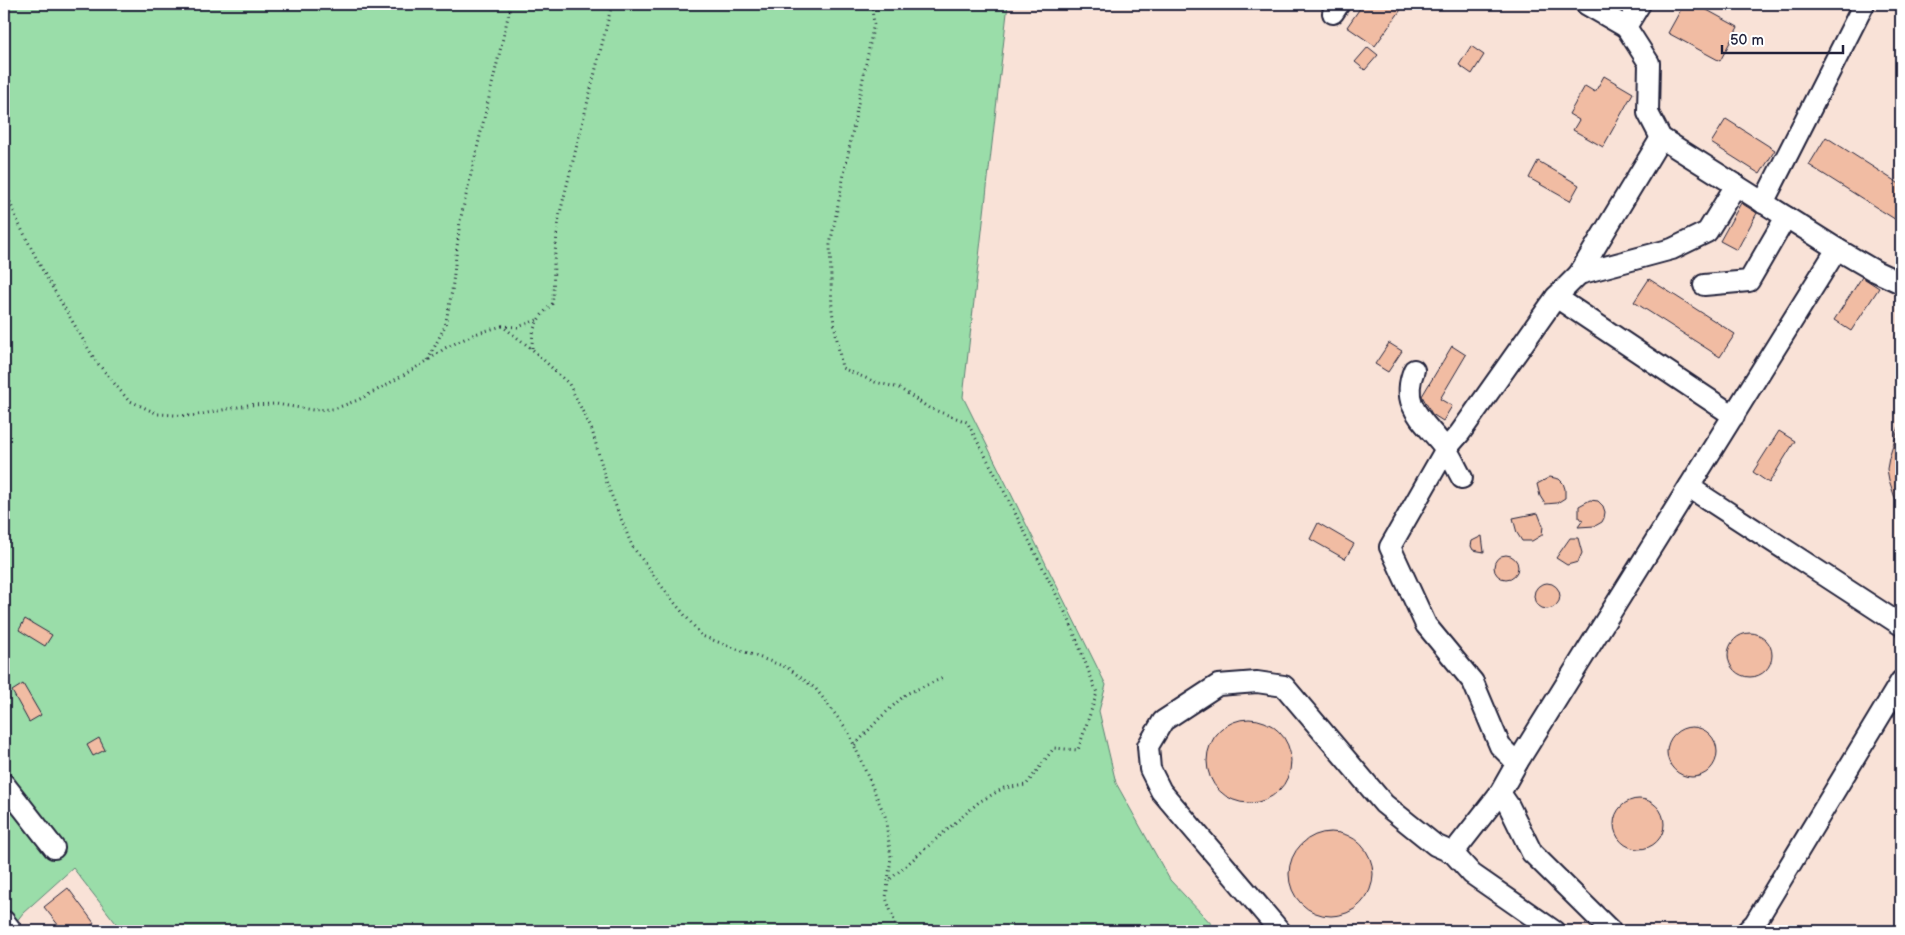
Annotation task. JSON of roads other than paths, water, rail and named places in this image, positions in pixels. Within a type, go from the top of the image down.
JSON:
[{"type":"street","points":[[1586,4],[1626,27],[1649,63],[1648,113],[1661,138],[1838,249],[1875,271],[1901,283]]},
{"type":"street","points":[[1626,27],[1640,4]]},
{"type":"street","points":[[1763,203],[1864,4]]},
{"type":"street","points":[[1517,763],[1500,746],[1473,682],[1426,625],[1390,547],[1446,449],[1460,433],[1556,297],[1578,274],[1661,138]]},
{"type":"street","points":[[1578,274],[1672,249],[1707,232],[1736,185]]},
{"type":"street","points":[[1704,285],[1749,281],[1786,217]]},
{"type":"street","points":[[1453,854],[1500,793],[1838,249]]},
{"type":"street","points":[[1556,297],[1734,416]]},
{"type":"street","points":[[1414,370],[1409,382],[1413,410],[1446,449],[1462,478]]},
{"type":"street","points":[[1690,487],[1901,624]]},
{"type":"street","points":[[1756,929],[1901,681]]},
{"type":"street","points":[[1280,931],[1160,790],[1150,769],[1148,746],[1163,721],[1218,685],[1258,682],[1284,686],[1384,804],[1435,845],[1453,854],[1472,874],[1554,931]]},
{"type":"street","points":[[4,784],[54,848]]},
{"type":"street","points":[[1500,793],[1509,806],[1532,853],[1611,931]]},
{"type":"street","points":[[4,921],[12,931]]}]
